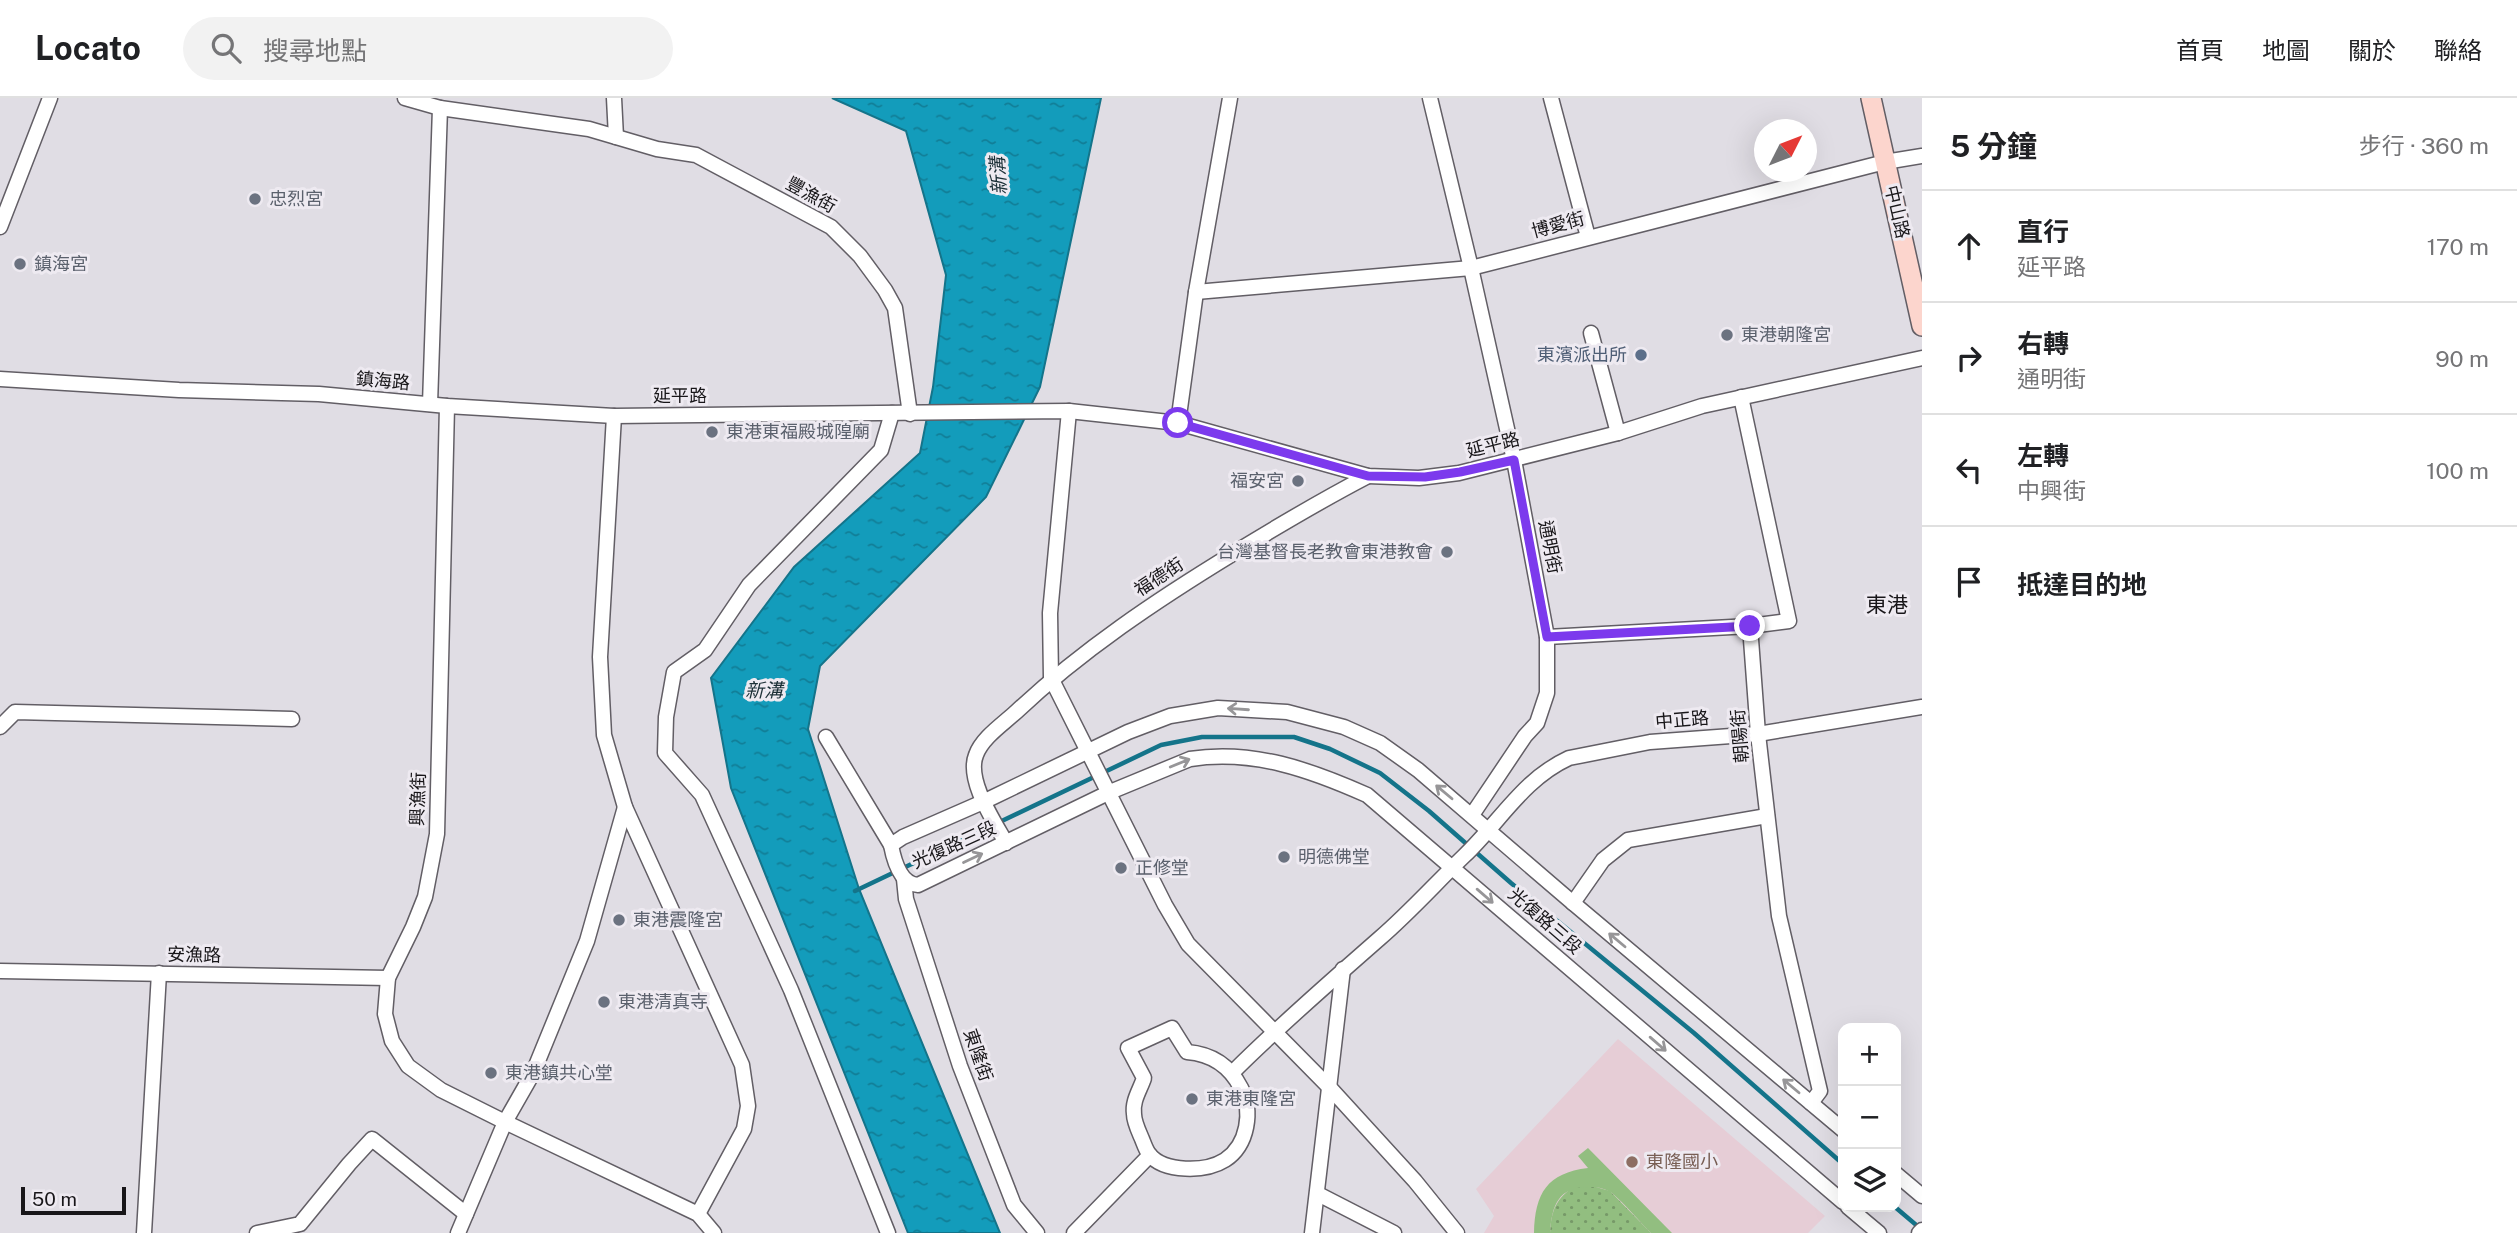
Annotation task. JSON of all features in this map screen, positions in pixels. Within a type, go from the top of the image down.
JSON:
[{"type":"street","points":[[0,227],[50,98]]},
{"type":"street","points":[[405,98],[440,108]]},
{"type":"street","points":[[614,98],[617,137]]},
{"type":"street","points":[[1178,423],[1196,292],[1230,98]]},
{"type":"street","name":"通明街","points":[[1430,98],[1514,460],[1547,637],[1547,693],[1537,723],[1525,736],[1472,815]]},
{"type":"street","points":[[1551,98],[1588,237]]},
{"type":"street","name":"中山路","points":[[1871,98],[1922,326]]},
{"type":"street","name":"豐漁街","points":[[440,108],[589,129],[657,149],[696,155],[831,227],[860,256],[895,308],[910,414]]},
{"type":"street","name":"鎮海路","points":[[0,379],[242,393],[319,394],[430,404],[440,108]]},
{"type":"street","name":"博愛街","points":[[1196,292],[1471,268],[1885,162],[1922,156]]},
{"type":"street","points":[[1591,333],[1618,433]]},
{"type":"street","name":"延平路","points":[[430,404],[614,416],[1069,411],[1178,423],[1368,476],[1425,477],[1514,460],[1741,397],[1922,358]]},
{"type":"street","points":[[1547,637],[1750,626],[1789,621],[1741,397]]},
{"type":"street","name":"興漁街","points":[[447,406],[437,835],[425,897],[388,978],[385,1014],[392,1041],[408,1066],[441,1090],[698,1214]]},
{"type":"street","points":[[1069,411],[1051,613],[1051,678],[1188,944],[1331,1089],[1415,1181],[1457,1233]]},
{"type":"street","points":[[888,1233],[791,990],[702,794],[665,753],[666,718],[674,672],[705,650],[749,585],[881,450],[892,414]]},
{"type":"street","points":[[614,416],[600,657],[604,735],[625,807],[742,1065],[748,1106],[744,1129],[698,1214],[714,1233]]},
{"type":"street","name":"福德街","points":[[983,802],[974,767],[976,754],[985,741],[1051,678],[1160,597],[1320,500],[1368,476]]},
{"type":"street","name":"朝陽街","points":[[1750,626],[1758,734],[1779,916],[1820,1091],[1811,1103]]},
{"type":"street","name":"中正路","points":[[1452,867],[1532,782],[1546,770],[1569,758],[1650,742],[1758,734],[1922,707]]},
{"type":"street","name":"光復路三段","points":[[1838,1126],[1418,769],[1380,743],[1344,727],[1287,712],[1218,708],[1170,716],[1091,757],[903,837],[892,850],[904,879],[918,885],[1006,843],[1108,789],[1189,759],[1242,758],[1285,763],[1367,795],[1838,1198]]},
{"type":"street","points":[[0,727],[15,712],[292,719]]},
{"type":"street","points":[[826,737],[892,850]]},
{"type":"street","points":[[983,802],[1006,843]]},
{"type":"street","points":[[458,1233],[505,1122],[533,1073],[587,941],[625,807]]},
{"type":"street","points":[[1573,903],[1603,860],[1628,840],[1768,816]]},
{"type":"street","points":[[1233,1072],[1273,1032],[1382,937],[1452,867]]},
{"type":"street","name":"東隆街","points":[[904,879],[906,899],[960,1066],[1014,1205],[1037,1233]]},
{"type":"street","points":[[1312,1233],[1343,969]]},
{"type":"street","name":"安漁路","points":[[0,971],[388,978]]},
{"type":"street","points":[[144,1233],[159,974]]},
{"type":"street","points":[[1172,1028],[1187,1052],[1199,1053],[1216,1060],[1233,1072],[1247,1100],[1248,1125],[1239,1144],[1224,1160],[1186,1169],[1165,1164],[1150,1155],[1138,1131],[1133,1113],[1137,1092],[1144,1078],[1128,1048],[1172,1028]]},
{"type":"street","points":[[257,1233],[300,1224],[372,1139],[466,1214]]},
{"type":"street","points":[[1074,1233],[1150,1155]]},
{"type":"street","points":[[1901,1178],[1922,1196]]},
{"type":"street","points":[[1318,1194],[1394,1233]]},
{"type":"street","points":[[1854,1212],[1879,1233]]},
{"type":"shaded area","name":"東隆國小","points":[[1618,1039],[1825,1216],[1808,1233],[1484,1233],[1494,1216],[1476,1189]]},
{"type":"green space","points":[[1588,1148],[1672,1233],[1651,1233],[1612,1193],[1591,1187],[1564,1193],[1555,1205],[1550,1233],[1534,1233],[1537,1207],[1546,1187],[1562,1175],[1588,1168],[1578,1156]]},
{"type":"green space","points":[[1575,1186],[1610,1191],[1651,1233],[1550,1233],[1556,1206],[1563,1195]]},
{"type":"water","name":"新溝","points":[[832,98],[1101,98],[1040,387],[986,497],[820,666],[808,729],[859,889],[1000,1233],[908,1233],[731,788],[711,678],[794,567],[920,453],[933,387],[946,275],[906,131]]},
{"type":"waterway","points":[[855,891],[1161,745],[1202,737],[1294,737],[1330,749],[1380,773],[1429,811],[1511,883],[1694,1033],[1838,1160]]},
{"type":"waterway","points":[[1901,1212],[1921,1229]]},
{"type":"place","name":"忠烈宮","points":[[255,199]]},
{"type":"place","name":"鎮海宮","points":[[20,264]]},
{"type":"place","name":"東港朝隆宮","points":[[1727,335]]},
{"type":"place","name":"東濱派出所","points":[[1641,355]]},
{"type":"place","name":"東港東福殿城隍廟","points":[[712,432]]},
{"type":"place","name":"福安宮","points":[[1298,481]]},
{"type":"place","name":"台灣基督長老教會東港教會","points":[[1447,552]]},
{"type":"place","name":"明德佛堂","points":[[1284,857]]},
{"type":"place","name":"正修堂","points":[[1121,868]]},
{"type":"place","name":"東港震隆宮","points":[[619,920]]},
{"type":"place","name":"東港清真寺","points":[[604,1002]]},
{"type":"place","name":"東港鎮共心堂","points":[[491,1073]]},
{"type":"place","name":"東港東隆宮","points":[[1192,1099]]},
{"type":"place","name":"東隆國小","points":[[1632,1162]]},
{"type":"district","name":"東港","points":[[1887,605]]},
{"type":"route","points":[[1178,423],[1368,476],[1425,477],[1514,460],[1547,637],[1750,626]]}]
